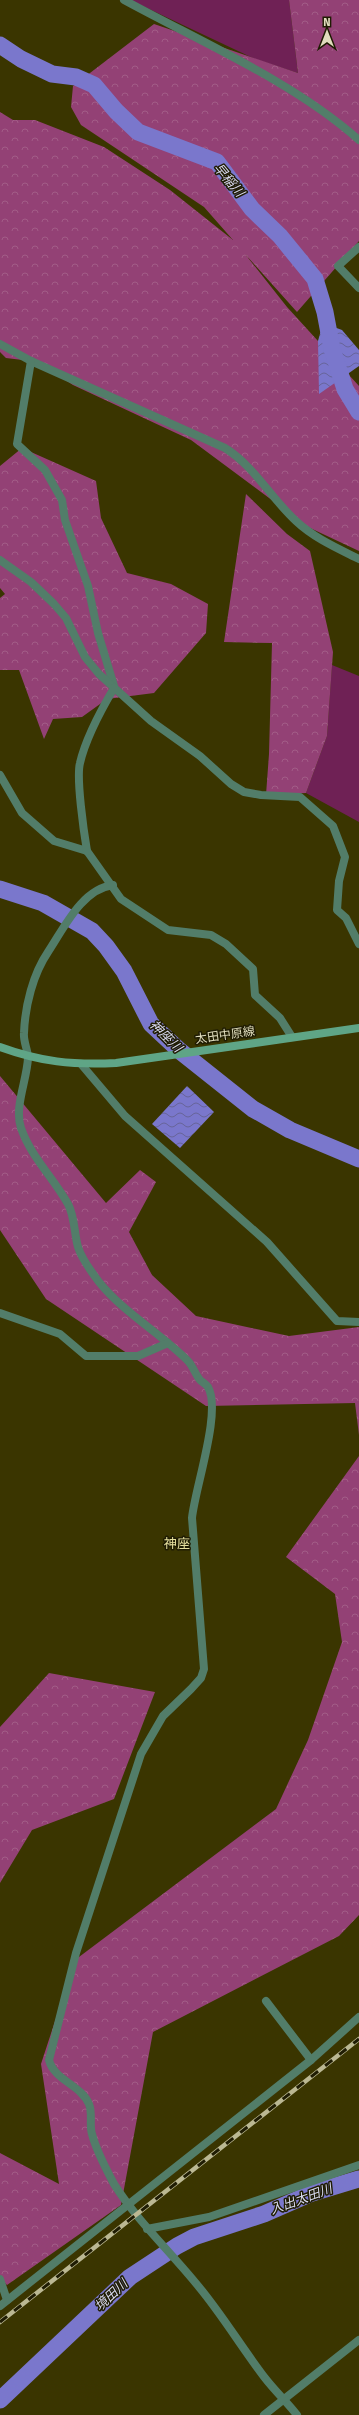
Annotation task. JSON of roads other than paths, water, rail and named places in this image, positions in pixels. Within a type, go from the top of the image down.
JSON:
[{"type":"main road","name":"太田中原線","points":[[0,1047],[28,1057],[82,1064],[116,1063],[359,1028]]},
{"type":"street","points":[[124,0],[288,88],[338,122],[359,140]]},
{"type":"street","points":[[359,247],[338,266],[359,288]]},
{"type":"street","points":[[0,344],[31,361],[225,448],[242,459],[294,520],[308,532],[359,559]]},
{"type":"street","points":[[31,361],[17,444],[44,470],[62,500],[65,520],[88,586],[100,640],[114,688],[102,708],[79,764],[83,824],[87,851],[113,885],[121,899],[168,930],[211,935],[226,944],[253,969],[255,995],[280,1018],[292,1037]]},
{"type":"street","points":[[0,560],[31,582],[54,604],[66,618],[85,657],[114,688],[151,721],[200,756],[231,784],[244,792],[261,795],[300,797],[332,826],[345,857],[339,881],[337,910],[346,918],[359,944]]},
{"type":"street","points":[[0,774],[25,816],[54,841],[87,851]]},
{"type":"street","points":[[113,885],[102,886],[89,896],[70,918],[42,960],[28,999],[24,1035],[28,1057],[19,1112],[20,1125],[28,1145],[68,1205],[78,1247],[86,1263],[101,1283],[140,1321],[190,1362],[199,1379],[208,1387],[211,1400],[211,1425],[194,1498],[192,1518],[204,1669],[201,1678],[191,1690],[163,1716],[141,1754],[76,1953],[49,2060],[51,2068],[77,2089],[89,2103],[92,2112],[91,2133],[96,2147],[114,2183],[147,2229],[199,2287],[266,2378],[297,2415]]},
{"type":"street","points":[[82,1064],[125,1116],[267,1242],[337,1321],[359,1322]]},
{"type":"street","points":[[0,1313],[60,1334],[86,1356],[138,1356],[168,1343]]},
{"type":"street","points":[[266,2001],[310,2060]]},
{"type":"street","points":[[0,2306],[310,2060],[359,2017]]},
{"type":"street","points":[[147,2229],[209,2217],[359,2165]]},
{"type":"street","points":[[0,2279],[7,2300]]},
{"type":"street","points":[[264,2415],[359,2340]]},
{"type":"water","points":[[323,323],[342,330],[359,350],[359,366],[319,394],[318,341]]},
{"type":"water","points":[[187,1086],[214,1112],[180,1148],[152,1124]]},
{"type":"waterway","name":"早稲川","points":[[0,45],[21,59],[52,74],[76,77],[94,85],[116,111],[138,132],[217,162],[252,209],[280,236],[315,279],[325,312],[332,349],[345,389],[359,412]]},
{"type":"waterway","name":"神座川","points":[[0,889],[43,903],[92,931],[106,946],[124,971],[151,1024],[180,1051],[253,1109],[290,1130],[359,1159]]},
{"type":"waterway","name":"境田川","points":[[0,2400],[130,2277],[177,2246],[194,2237],[264,2214],[312,2193],[359,2179]]},
{"type":"railway","points":[[0,2322],[359,2039]]},
{"type":"district","name":"神座","points":[[177,1543]]},
{"type":"water label","name":"入出太田川","points":[[301,2199]]}]
